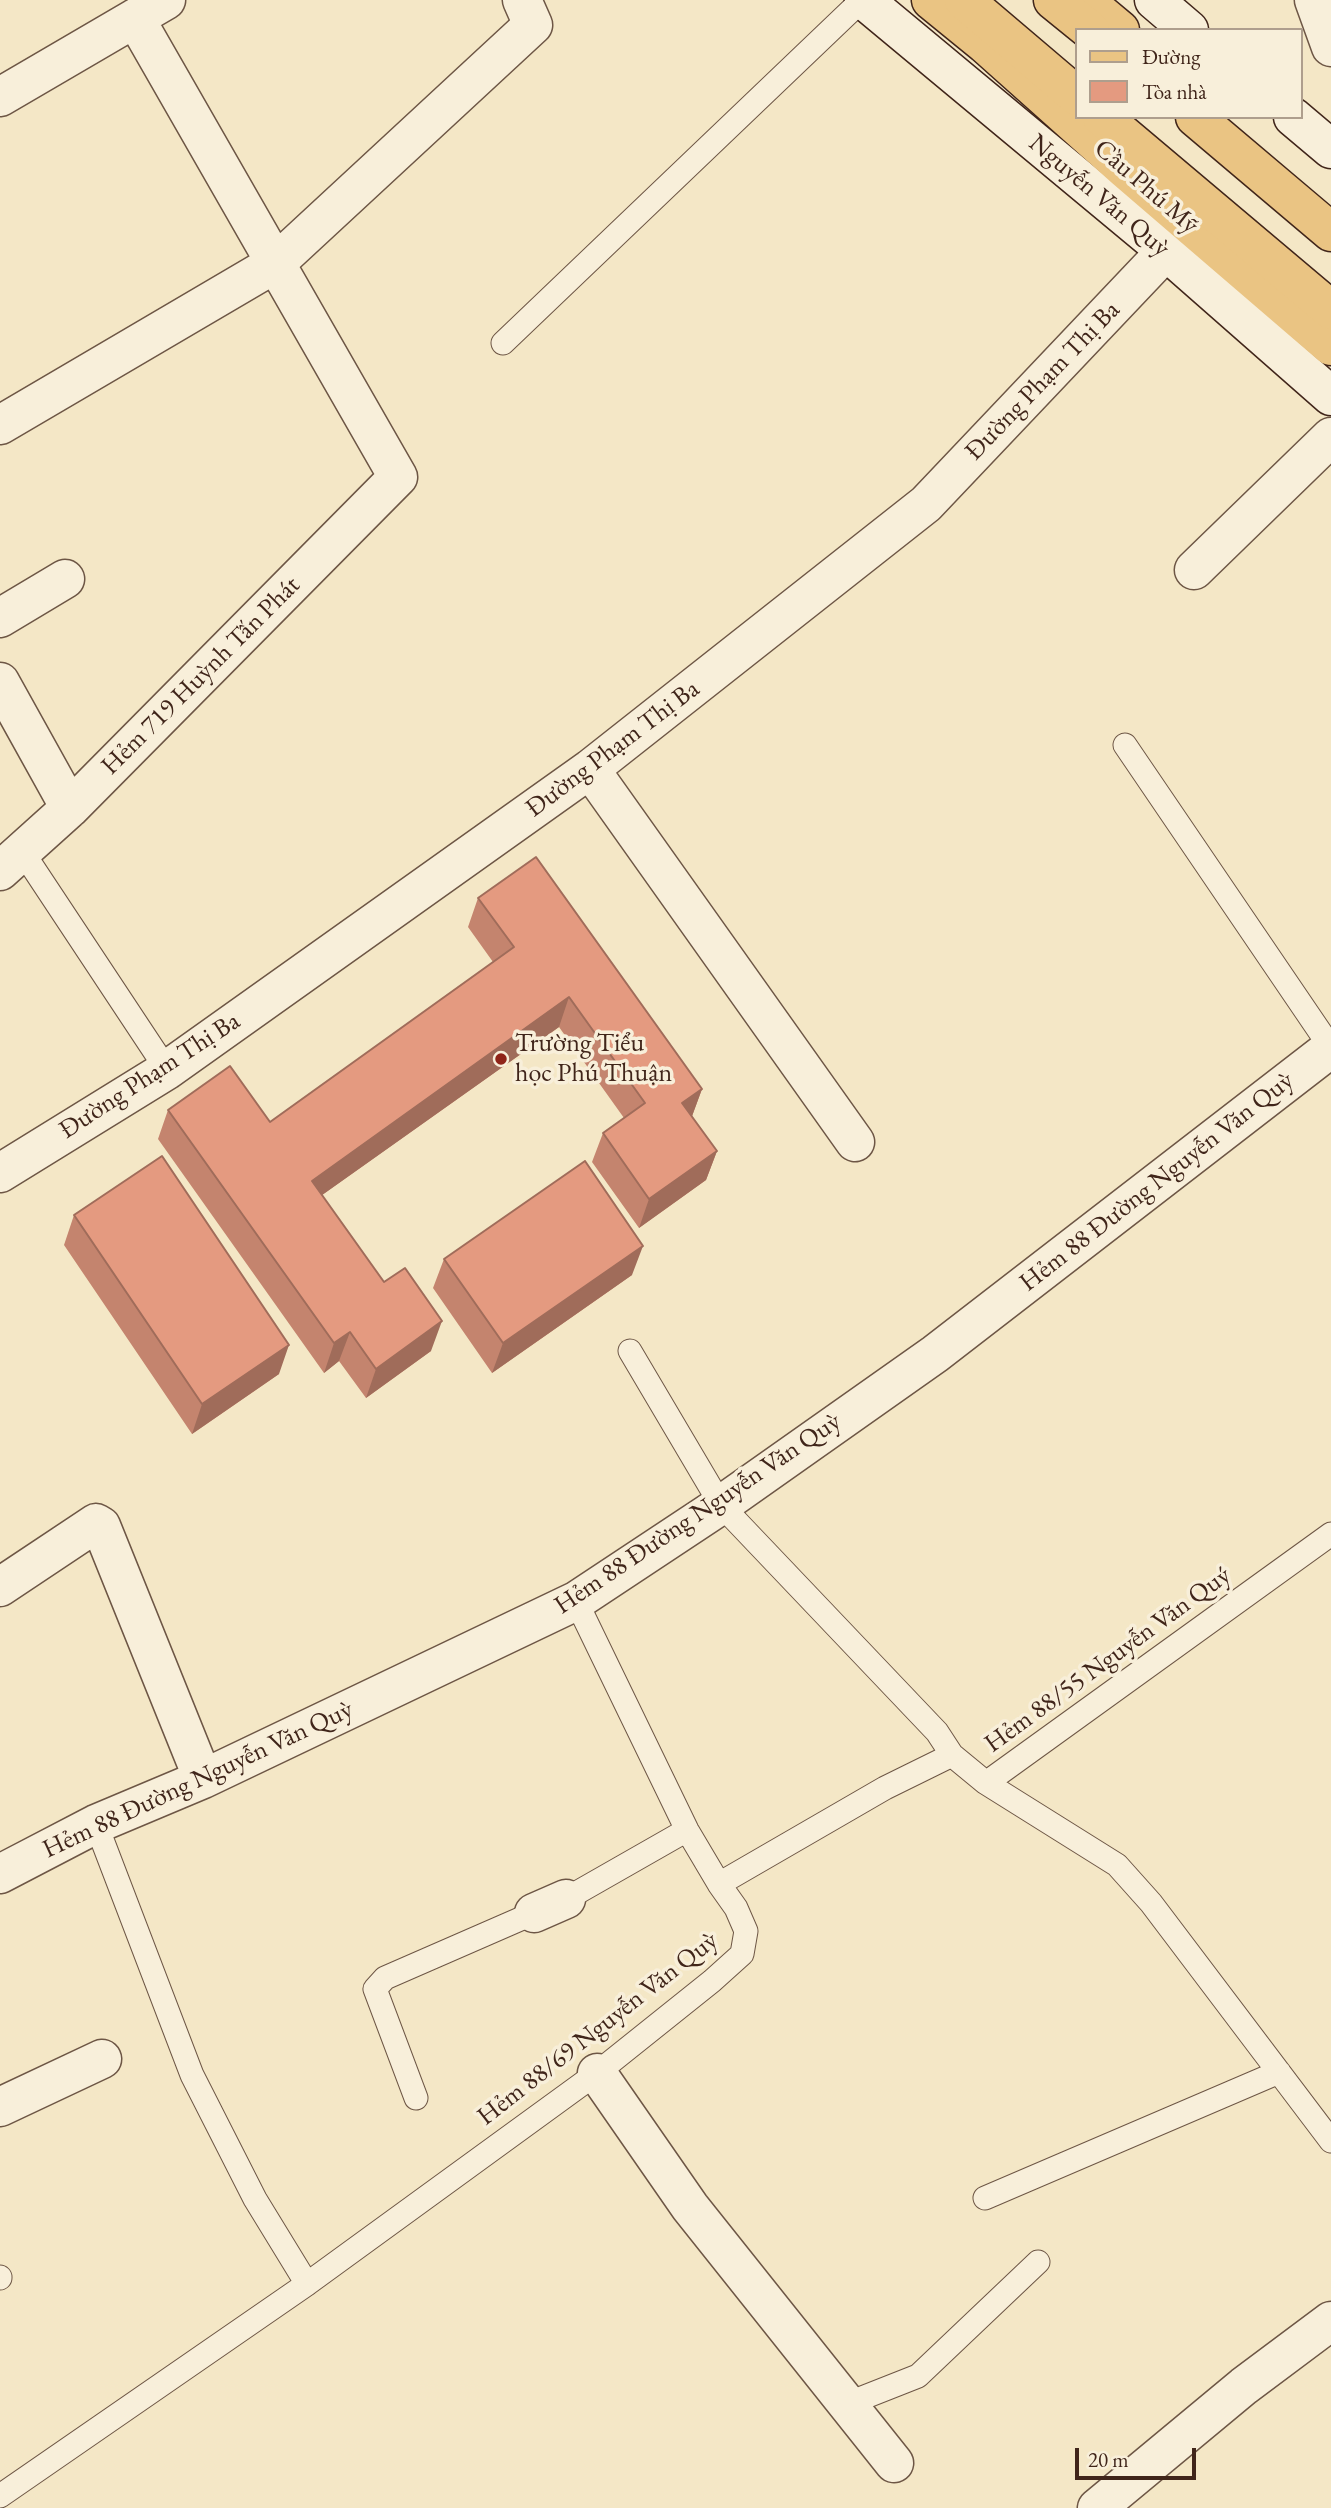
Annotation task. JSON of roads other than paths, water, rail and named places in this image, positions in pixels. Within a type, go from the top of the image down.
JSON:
[{"type":"main road","name":"Cầu Phú Mỹ","points":[[931,0],[1331,346]]},
{"type":"main road","points":[[964,0],[1076,95]]},
{"type":"main road","points":[[1054,0],[1088,28]]},
{"type":"main road","points":[[1084,0],[1118,28]]},
{"type":"main road","name":"Cầu Phú Mỹ","points":[[1104,119],[1331,310]]},
{"type":"main road","points":[[1197,119],[1331,232]]},
{"type":"main road","points":[[1225,119],[1331,208]]},
{"type":"street","points":[[0,425],[276,263],[533,25],[522,0]]},
{"type":"street","name":"Nguyễn Văn Quỳ","points":[[863,0],[1166,251],[1331,396]]},
{"type":"street","points":[[1154,0],[1187,28]]},
{"type":"street","points":[[1314,0],[1331,47]]},
{"type":"street","points":[[0,97],[150,9],[276,263]]},
{"type":"street","points":[[1295,119],[1331,149]]},
{"type":"street","name":"Đường Phạm Thị Ba","points":[[0,1173],[167,1070],[590,769],[926,504],[1166,251]]},
{"type":"street","name":"Hẻm 719 Huỳnh Tấn Phát","points":[[11,861],[70,808],[398,477],[276,263]]},
{"type":"street","points":[[1194,570],[1331,437]]},
{"type":"street","points":[[0,618],[65,579]]},
{"type":"street","points":[[0,682],[70,808]]},
{"type":"street","points":[[590,769],[855,1142]]},
{"type":"street","name":"Hẻm 88 Đường Nguyễn Văn Quỳ","points":[[0,1874],[96,1824],[203,1779],[576,1601],[721,1505],[934,1354],[1331,1048]]},
{"type":"street","points":[[0,1587],[96,1523],[101,1526],[203,1779]]},
{"type":"street","points":[[0,2107],[102,2059]]},
{"type":"street","points":[[597,2073],[690,2207],[894,2463]]},
{"type":"street","points":[[1097,2508],[1244,2386],[1331,2320]]},
{"type":"lane","points":[[503,343],[863,0]]},
{"type":"lane","points":[[1125,745],[1331,1048]]},
{"type":"lane","points":[[11,861],[167,1070]]},
{"type":"lane","points":[[630,1351],[721,1505],[937,1731],[952,1755],[986,1783]]},
{"type":"lane","name":"Hẻm 88/55 Nguyễn Văn Quý","points":[[1331,1534],[986,1783],[1117,1865],[1151,1903],[1331,2141]]},
{"type":"lane","name":"Hẻm 88/69 Nguyễn Văn Quỳ","points":[[0,2496],[307,2284],[597,2073],[712,1982],[742,1954],[746,1931],[736,1908],[687,1830],[576,1601]]},
{"type":"lane","points":[[719,1884],[885,1788],[952,1755]]},
{"type":"lane","points":[[96,1824],[192,2075],[255,2199],[307,2284]]},
{"type":"lane","points":[[416,2098],[375,1989],[385,1978],[550,1906],[687,1830]]},
{"type":"lane","points":[[985,2198],[1279,2072]]},
{"type":"lane","points":[[847,2404],[918,2376],[1038,2262]]},
{"type":"place","name":"Trường Tiểu học Phú Thuận","points":[[501,1059]]}]
